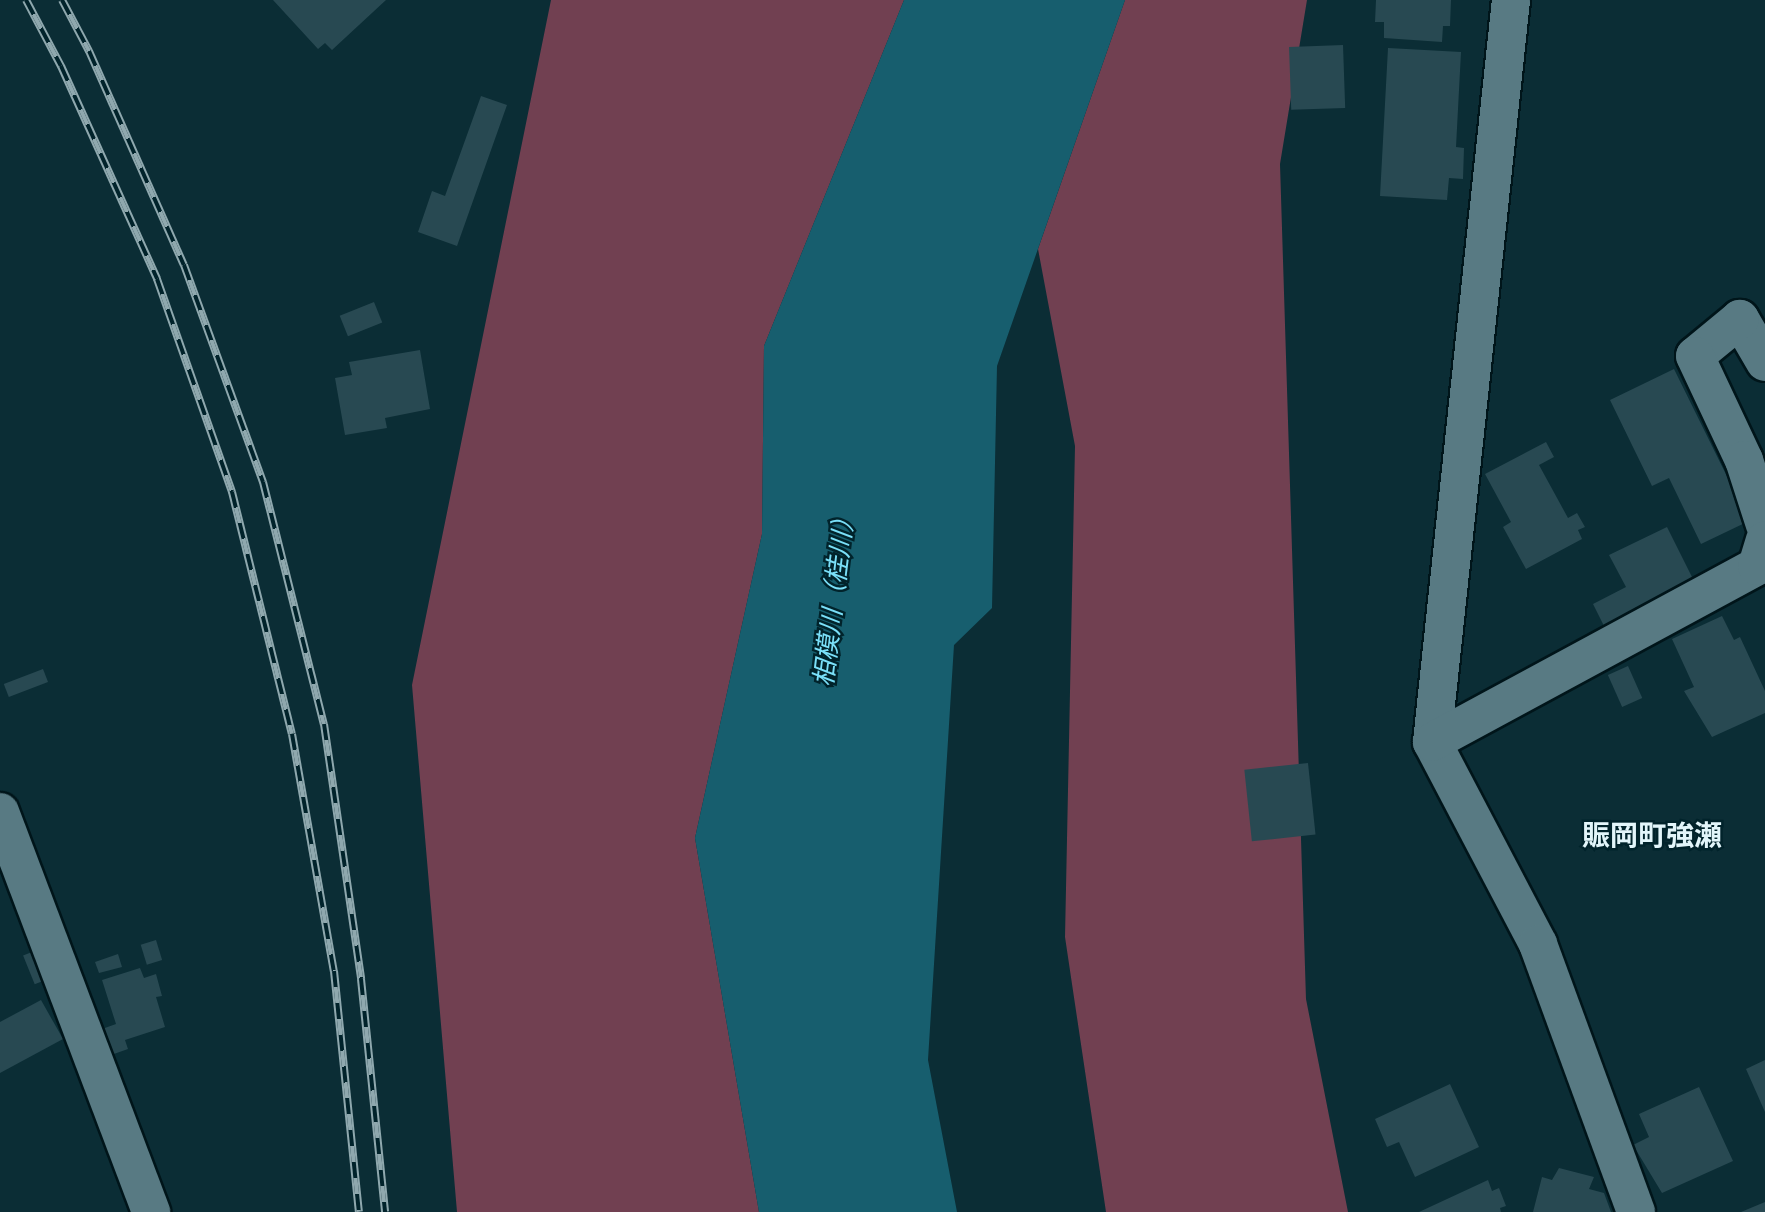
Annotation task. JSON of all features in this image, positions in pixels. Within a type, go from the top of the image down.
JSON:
[{"type":"street","points":[[1511,0],[1432,741],[1538,944],[1636,1212]]},
{"type":"street","points":[[1765,362],[1740,319],[1695,355],[1744,460],[1765,525]]},
{"type":"street","points":[[1432,741],[1757,566],[1765,540]]},
{"type":"street","points":[[0,812],[151,1212]]},
{"type":"shaded area","points":[[551,0],[904,0],[764,346],[762,534],[695,838],[759,1212],[457,1212],[412,685]]},
{"type":"shaded area","points":[[1125,0],[1307,0],[1280,164],[1306,999],[1348,1212],[1106,1212],[1065,937],[1075,446],[1038,249]]},
{"type":"water","name":"相模川（桂川）","points":[[904,0],[1125,0],[997,366],[992,608],[954,645],[928,1060],[957,1212],[759,1212],[695,838],[762,534],[764,346]]},
{"type":"building","points":[[273,0],[386,0],[332,50],[325,43],[318,49]]},
{"type":"building","points":[[1376,0],[1451,0],[1450,26],[1443,26],[1442,42],[1384,38],[1384,22],[1375,22]]},
{"type":"building","points":[[1343,45],[1345,108],[1291,110],[1289,47]]},
{"type":"building","points":[[1388,48],[1461,52],[1456,147],[1464,148],[1463,179],[1449,178],[1447,200],[1380,196]]},
{"type":"building","points":[[481,96],[507,105],[457,246],[418,232],[432,191],[445,196]]},
{"type":"building","points":[[374,302],[382,322],[348,336],[340,316]]},
{"type":"building","points":[[420,350],[430,409],[385,418],[387,428],[345,435],[335,378],[352,375],[349,362]]},
{"type":"building","points":[[1674,369],[1749,521],[1701,544],[1669,478],[1652,486],[1610,400]]},
{"type":"building","points":[[1546,442],[1554,457],[1539,465],[1568,518],[1577,513],[1585,527],[1578,530],[1582,539],[1526,569],[1503,527],[1511,522],[1485,474]]},
{"type":"building","points":[[1667,527],[1697,587],[1607,632],[1593,604],[1626,587],[1609,555]]},
{"type":"building","points":[[1722,616],[1734,640],[1740,637],[1765,691],[1765,713],[1712,737],[1684,691],[1694,687],[1672,639]]},
{"type":"building","points":[[1628,666],[1642,698],[1622,707],[1608,675]]},
{"type":"building","points":[[43,669],[48,682],[9,697],[4,684]]},
{"type":"building","points":[[1308,763],[1316,835],[1252,841],[1244,770]]},
{"type":"building","points":[[156,940],[162,960],[147,965],[141,945]]},
{"type":"building","points":[[37,950],[49,979],[35,984],[23,956]]},
{"type":"building","points":[[118,954],[122,967],[99,973],[95,962]]},
{"type":"building","points":[[140,968],[144,978],[156,974],[162,996],[156,997],[165,1027],[125,1040],[128,1049],[111,1055],[102,1029],[116,1024],[102,980]]},
{"type":"building","points":[[41,1000],[63,1039],[0,1073],[0,1022]]},
{"type":"building","points":[[1765,1060],[1765,1112],[1746,1069]]},
{"type":"building","points":[[1450,1084],[1479,1147],[1415,1177],[1399,1142],[1387,1147],[1375,1119]]},
{"type":"building","points":[[1699,1087],[1733,1161],[1662,1193],[1633,1145],[1649,1137],[1639,1114]]},
{"type":"building","points":[[1559,1168],[1594,1177],[1589,1189],[1604,1193],[1611,1212],[1533,1212],[1542,1177],[1552,1180]]},
{"type":"building","points":[[1488,1180],[1492,1191],[1499,1188],[1506,1206],[1500,1208],[1501,1212],[1419,1212]]},
{"type":"building","points":[[1765,1202],[1765,1212],[1741,1212]]},
{"type":"railway","points":[[26,0],[61,66],[157,279],[232,492],[292,734],[334,971],[359,1212]]},
{"type":"railway","points":[[62,0],[89,51],[184,265],[263,482],[324,724],[361,979],[385,1212]]},
{"type":"district","name":"賑岡町強瀬","points":[[1652,834]]}]
